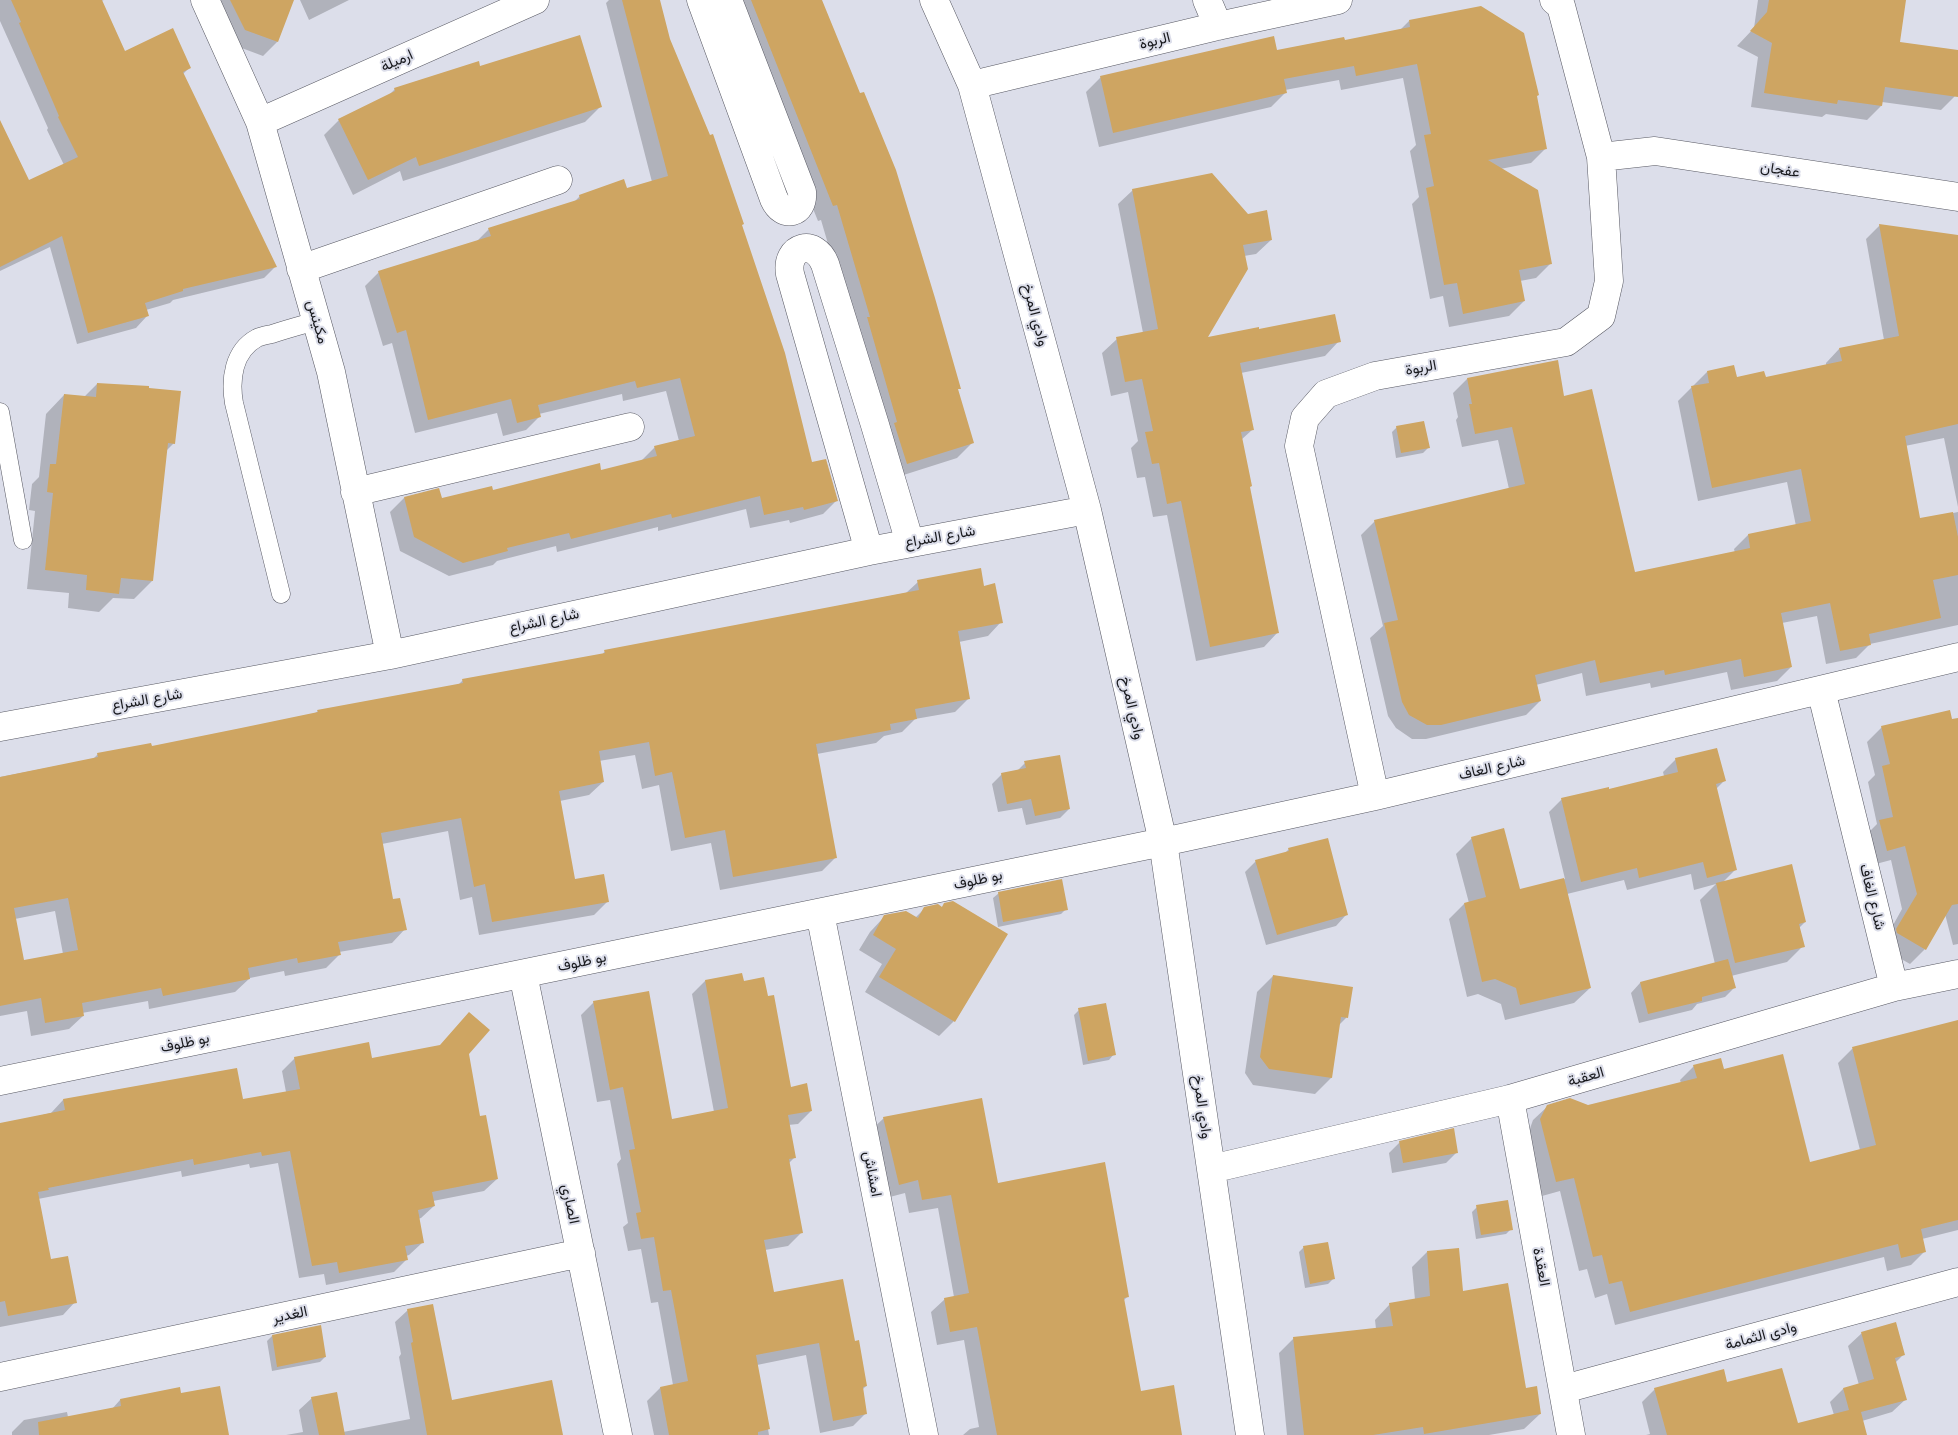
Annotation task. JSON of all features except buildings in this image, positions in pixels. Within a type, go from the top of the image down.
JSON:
[{"type":"street","name":"مكينس","points":[[205,0],[260,122],[331,372],[390,655]]},
{"type":"street","name":"ارميلة","points":[[260,122],[535,0]]},
{"type":"street","points":[[701,0],[713,34],[777,207],[784,211],[792,211],[799,207],[803,200],[802,192],[733,12],[713,34]]},
{"type":"street","name":"وادي المرخ","points":[[934,0],[972,85],[1087,510],[1163,842],[1250,1435]]},
{"type":"street","points":[[1207,0],[1218,26]]},
{"type":"street","name":"الربوة","points":[[972,85],[1218,26],[1338,0]]},
{"type":"street","name":"الربوة","points":[[1375,796],[1299,446],[1305,418],[1326,394],[1375,376],[1566,342],[1601,316],[1609,281],[1601,157],[1561,6],[1554,0]]},
{"type":"street","points":[[751,137],[777,128]]},
{"type":"street","name":"عفجان","points":[[1601,157],[1655,151],[1958,197]]},
{"type":"street","points":[[301,269],[558,180]]},
{"type":"street","points":[[869,551],[788,265],[791,256],[798,250],[807,248],[815,250],[822,256],[910,543]]},
{"type":"street","points":[[810,344],[847,334]]},
{"type":"street","points":[[836,436],[875,425]]},
{"type":"street","points":[[355,492],[630,427]]},
{"type":"street","name":"شارع الشراع","points":[[0,727],[390,655],[869,551],[1087,510]]},
{"type":"street","name":"شارع الغاف","points":[[1163,842],[1375,796],[1958,657]]},
{"type":"street","name":"شارع الغاف","points":[[1820,690],[1894,987]]},
{"type":"street","name":"بو ظلوف","points":[[0,1081],[1163,842]]},
{"type":"street","name":"امشاش","points":[[820,913],[924,1435]]},
{"type":"street","name":"الصاري","points":[[523,974],[618,1435]]},
{"type":"street","name":"العقبة","points":[[1211,1169],[1510,1099],[1894,987],[1958,974]]},
{"type":"street","name":"العقدة","points":[[1510,1099],[1571,1435]]},
{"type":"street","name":"الغدير","points":[[0,1377],[580,1253]]},
{"type":"street","name":"وادى الثمامة","points":[[1564,1389],[1958,1282]]},
{"type":"lane","points":[[281,594],[234,403],[233,373],[238,360],[246,348],[257,338],[316,321]]},
{"type":"lane","points":[[0,412],[23,540]]}]
